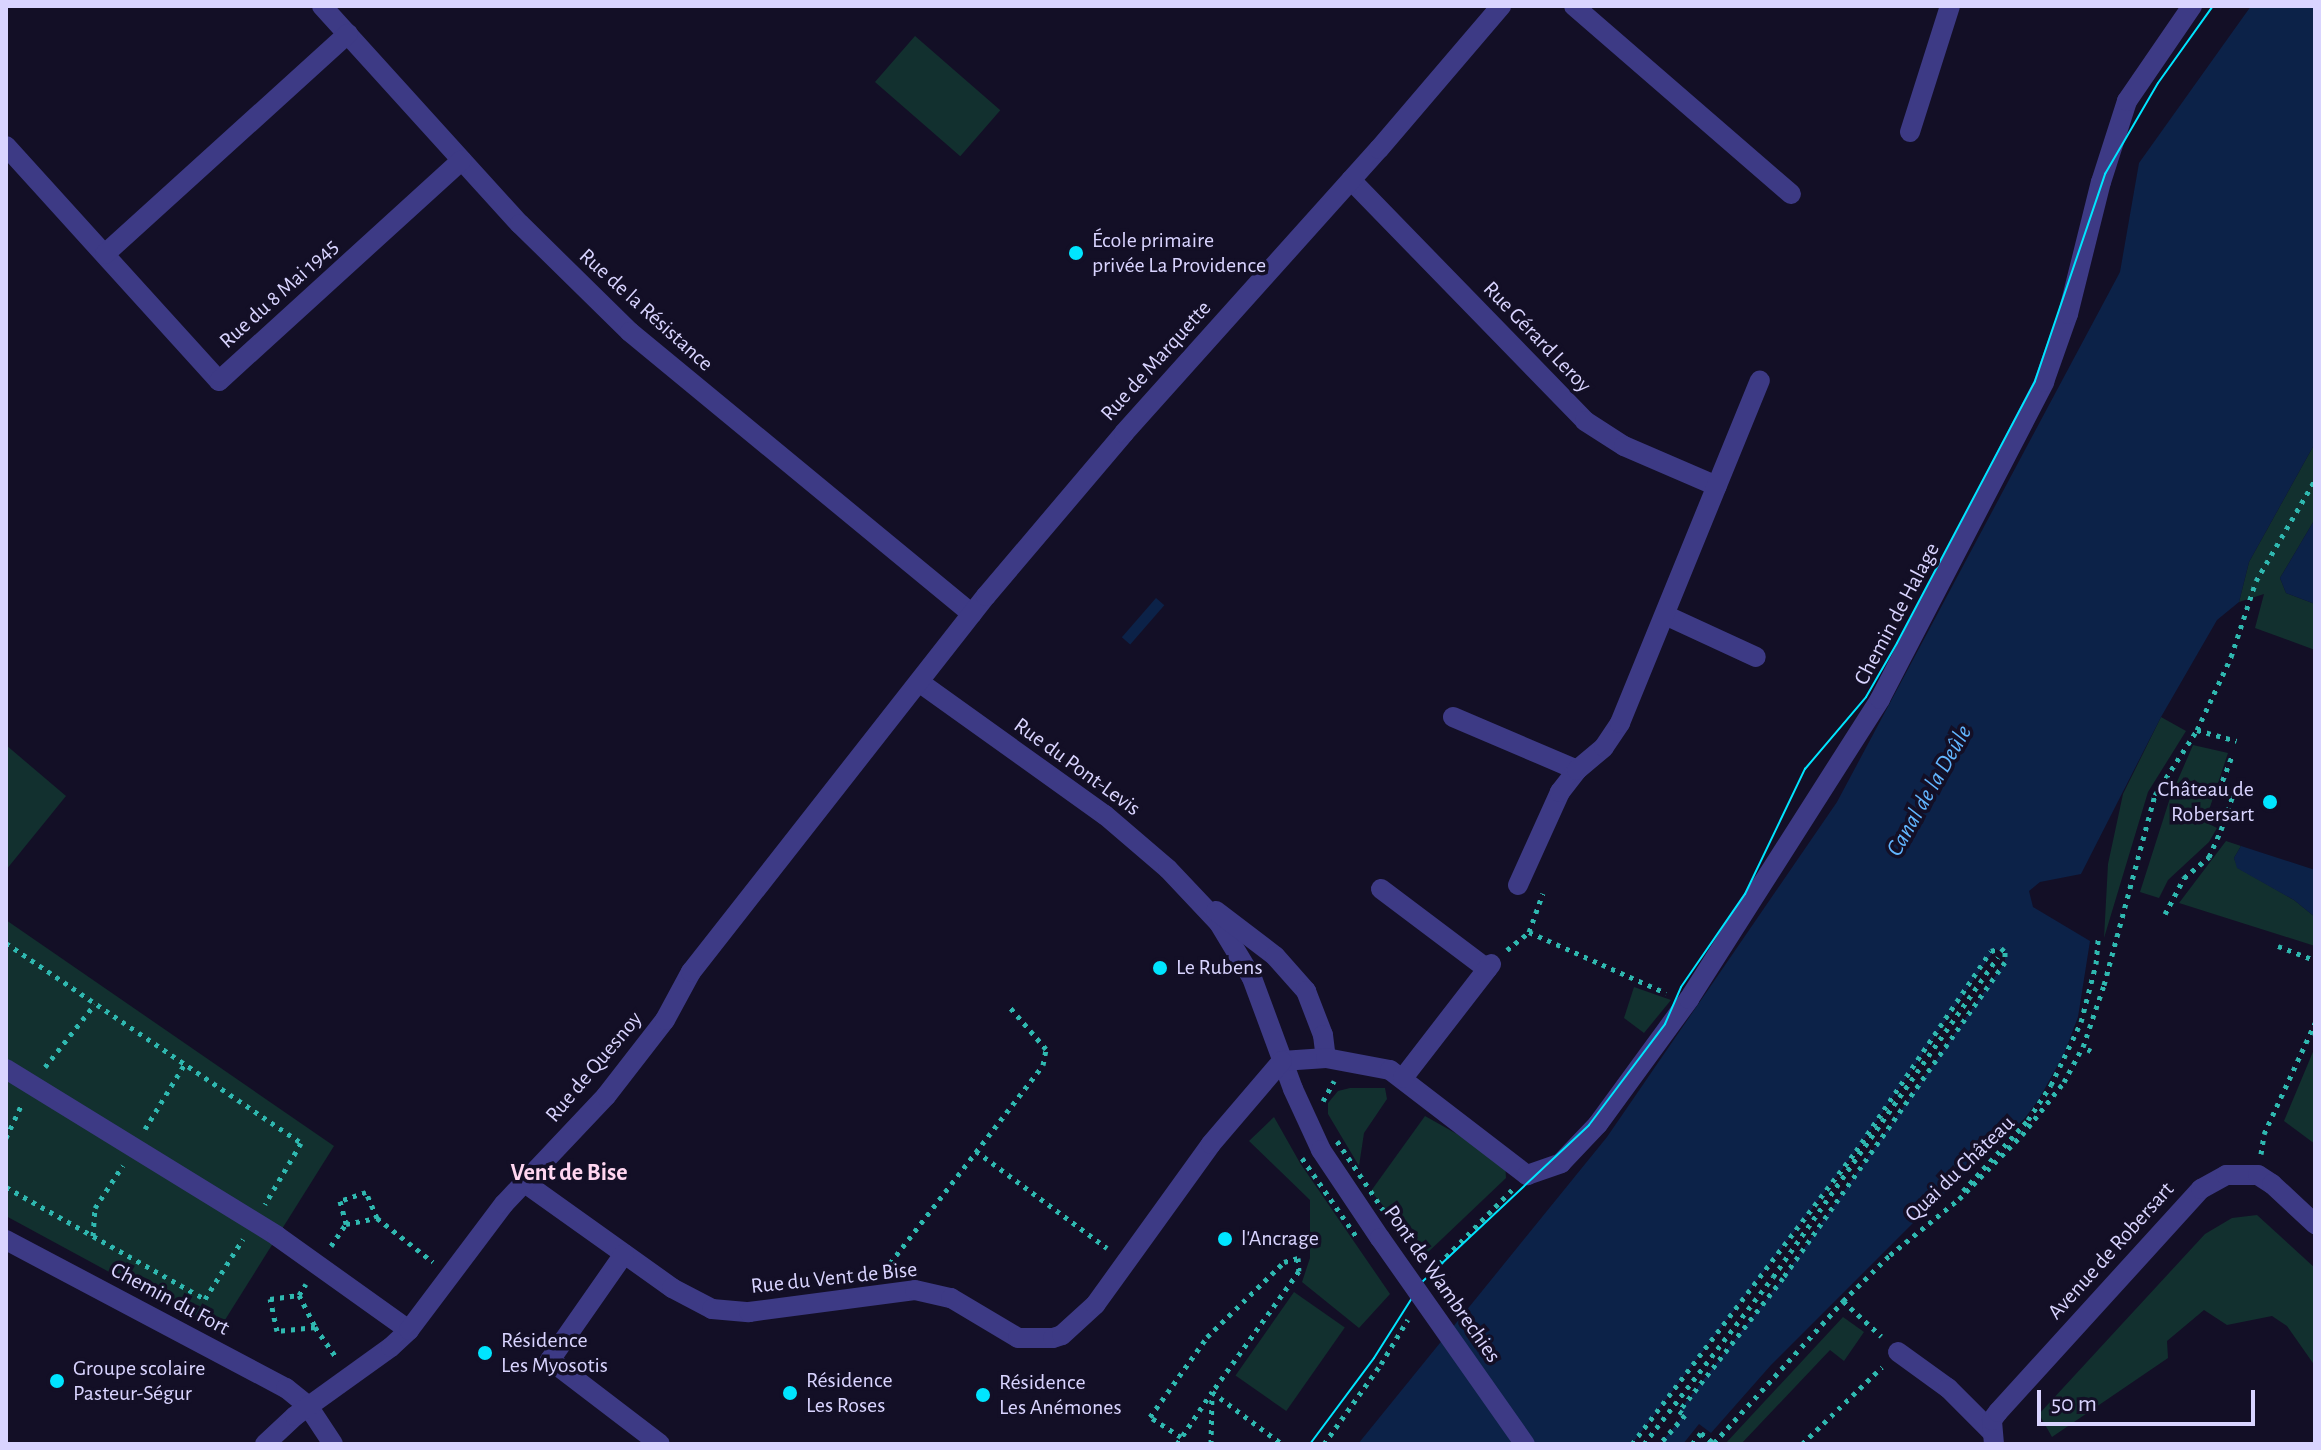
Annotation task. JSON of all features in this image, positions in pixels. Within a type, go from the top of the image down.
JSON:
[{"type":"street","name":"Rue de la Résistance","points":[[322,6],[568,275],[630,332],[972,614]]},
{"type":"street","name":"Rue de Marquette","points":[[919,682],[972,614],[1134,422],[1351,180],[1501,6]]},
{"type":"street","points":[[1574,6],[1791,194]]},
{"type":"street","points":[[1910,132],[1950,6]]},
{"type":"street","name":"Chemin de Halage","points":[[1403,1078],[1527,1175],[1553,1168],[1584,1139],[1689,999],[1880,699],[2033,408],[2068,314],[2118,122],[2134,89],[2192,6]]},
{"type":"street","points":[[105,254],[348,34]]},
{"type":"street","name":"Rue du 8 Mai 1945","points":[[6,146],[219,381],[462,160]]},
{"type":"street","name":"Rue Gérard Leroy","points":[[1351,180],[1585,421],[1624,446],[1717,486]]},
{"type":"street","points":[[1518,885],[1560,792],[1577,770],[1594,757],[1613,735],[1760,380]]},
{"type":"street","points":[[1665,615],[1756,657]]},
{"type":"street","name":"Rue du Pont-Levis","points":[[919,682],[1105,815],[1200,900],[1275,956],[1306,991],[1336,1060]]},
{"type":"street","name":"Rue de Quesnoy","points":[[265,1444],[308,1406],[409,1330],[525,1183],[606,1096],[665,1020],[691,972],[919,682]]},
{"type":"street","points":[[1453,717],[1577,770]]},
{"type":"street","points":[[1282,1061],[1336,1060],[1377,1065],[1403,1078],[1489,966],[1381,889]]},
{"type":"street","name":"Rue du Pont-Levis","points":[[1200,900],[1219,923],[1252,978],[1282,1061],[1330,1141]]},
{"type":"street","name":"Rue du Vent de Bise","points":[[525,1183],[672,1288],[712,1309],[749,1312],[906,1291],[934,1293],[968,1306],[1018,1338],[1053,1338],[1062,1335],[1089,1312],[1211,1144],[1282,1061]]},
{"type":"street","points":[[6,1069],[277,1236],[409,1330]]},
{"type":"street","name":"Pont de Wambrechies","points":[[1330,1141],[1525,1444]]},
{"type":"street","name":"Avenue de Robersart","points":[[1994,1429],[2201,1189],[2226,1175],[2258,1175]]},
{"type":"street","points":[[2258,1175],[2315,1224]]},
{"type":"street","name":"Chemin du Fort","points":[[6,1240],[286,1388],[308,1406]]},
{"type":"street","points":[[624,1254],[550,1360],[660,1444]]},
{"type":"street","points":[[1898,1352],[1948,1388],[1994,1429]]},
{"type":"street","points":[[308,1406],[333,1444]]},
{"type":"path","name":"Quai du Château","points":[[1692,1444],[1701,1433],[1714,1443],[1843,1301],[1890,1255],[1959,1199],[2022,1135],[2064,1082],[2083,1047],[2155,795],[2197,730],[2231,657],[2256,581],[2315,480]]},
{"type":"path","points":[[2197,730],[2237,741]]},
{"type":"path","points":[[2165,914],[2184,878],[2209,857],[2221,830],[2233,795],[2219,790],[2233,754]]},
{"type":"path","points":[[1489,966],[1529,932],[1544,892],[1518,885]]},
{"type":"path","points":[[1529,932],[1668,995],[1689,999]]},
{"type":"path","points":[[1959,1199],[1968,1183],[2028,1120],[2051,1085],[2081,1022],[2096,964],[2098,939]]},
{"type":"path","points":[[2278,946],[2315,960]]},
{"type":"path","points":[[1632,1444],[1856,1151],[1991,951],[2001,948],[2005,952],[2005,962],[1783,1278],[1679,1411],[1685,1415],[1661,1443],[1652,1434]]},
{"type":"path","points":[[1644,1444],[1791,1252],[1998,957]]},
{"type":"path","points":[[864,1297],[1043,1065],[1046,1049],[1008,1005]]},
{"type":"path","points":[[2258,1175],[2264,1134],[2315,1023]]},
{"type":"path","points":[[2083,1047],[2091,1051]]},
{"type":"path","points":[[1323,1114],[1321,1105],[1336,1060]]},
{"type":"path","points":[[976,1151],[1126,1261]]},
{"type":"path","points":[[377,1218],[346,1224],[340,1201],[366,1192],[377,1218],[451,1276]]},
{"type":"path","points":[[1177,1444],[1299,1271],[1298,1258],[1284,1262],[1207,1337],[1150,1417],[1181,1437]]},
{"type":"path","points":[[315,1327],[277,1331],[270,1299],[299,1295],[315,1327],[349,1376]]},
{"type":"path","points":[[1802,1444],[1898,1352],[1843,1301]]},
{"type":"path","points":[[1211,1444],[1212,1392]]},
{"type":"path","points":[[1212,1392],[1282,1444]]},
{"type":"green space","points":[[915,36],[1000,110],[960,156],[875,82]]},
{"type":"green space","points":[[2315,443],[2315,519],[2280,578],[2286,593],[2315,604],[2315,650],[2255,628],[2264,594],[2239,602],[2249,562]]},
{"type":"green space","points":[[2161,717],[2186,731],[2148,792],[2104,938],[2108,864],[2123,794]]},
{"type":"green space","points":[[6,745],[66,796],[6,870]]},
{"type":"green space","points":[[2193,745],[2228,753],[2205,822],[2217,828],[2209,842],[2168,880],[2159,898],[2140,892],[2170,798]]},
{"type":"green space","points":[[2226,841],[2241,846],[2234,858],[2238,868],[2294,900],[2315,917],[2315,946],[2179,903]]},
{"type":"green space","points":[[6,920],[334,1146],[218,1331],[6,1216]]},
{"type":"green space","points":[[1634,987],[1671,1000],[1644,1033],[1624,1018]]},
{"type":"green space","points":[[2315,1047],[2315,1144],[2284,1121]]},
{"type":"green space","points":[[1385,1088],[1387,1099],[1364,1133],[1359,1166],[1328,1114],[1328,1103],[1338,1091]]},
{"type":"green space","points":[[1425,1116],[1505,1161],[1506,1178],[1424,1256],[1371,1191]]},
{"type":"green space","points":[[1274,1117],[1300,1163],[1390,1294],[1359,1328],[1302,1282],[1310,1258],[1310,1200],[1249,1141]]},
{"type":"green space","points":[[2257,1215],[2315,1268],[2315,1366],[2287,1326],[2272,1316],[2227,1325],[2204,1310],[2167,1341],[2168,1358],[2052,1437],[2039,1414],[2205,1234],[2232,1218]]},
{"type":"green space","points":[[1294,1292],[1345,1328],[1286,1411],[1235,1376]]},
{"type":"green space","points":[[1843,1317],[1864,1332],[1844,1361],[1830,1350],[1741,1444],[1725,1444]]},
{"type":"water","name":"Canal de la Deûle","points":[[2251,6],[2315,6],[2315,443],[2249,562],[2239,602],[2217,620],[2161,717],[2081,874],[2040,882],[2029,891],[2033,907],[2090,941],[2078,1017],[2064,1054],[2039,1099],[2025,1118],[1916,1220],[1771,1365],[1711,1433],[1699,1424],[1683,1444],[1660,1444],[1684,1415],[1679,1411],[1783,1278],[2005,962],[2005,952],[1995,949],[1856,1151],[1632,1444],[1358,1444],[1607,1137],[1837,802],[2120,272],[2139,163]]},
{"type":"water","points":[[2315,519],[2315,604],[2286,593],[2280,578]]},
{"type":"water","points":[[1156,598],[1164,605],[1130,644],[1122,637]]},
{"type":"water","points":[[2241,846],[2315,870],[2315,917],[2294,900],[2237,868],[2234,858]]},
{"type":"tram line","points":[[1310,1444],[1374,1358],[1422,1282],[1589,1125],[1665,1024],[1681,987],[1745,894],[1805,769],[1866,697],[1897,643],[2035,381],[2105,174],[2158,83],[2213,6]]},
{"type":"place","name":"École primaire privée La Providence","points":[[1076,253]]},
{"type":"place","name":"Château de Robersart","points":[[2270,802]]},
{"type":"place","name":"Le Rubens","points":[[1160,968]]},
{"type":"place","name":"l'Ancrage","points":[[1225,1239]]},
{"type":"place","name":"Résidence Les Myosotis","points":[[485,1353]]},
{"type":"place","name":"Groupe scolaire Pasteur-Ségur","points":[[57,1381]]},
{"type":"place","name":"Résidence Les Roses","points":[[790,1393]]},
{"type":"place","name":"Résidence Les Anémones","points":[[983,1395]]},
{"type":"district","name":"Vent de Bise","points":[[569,1174]]}]
